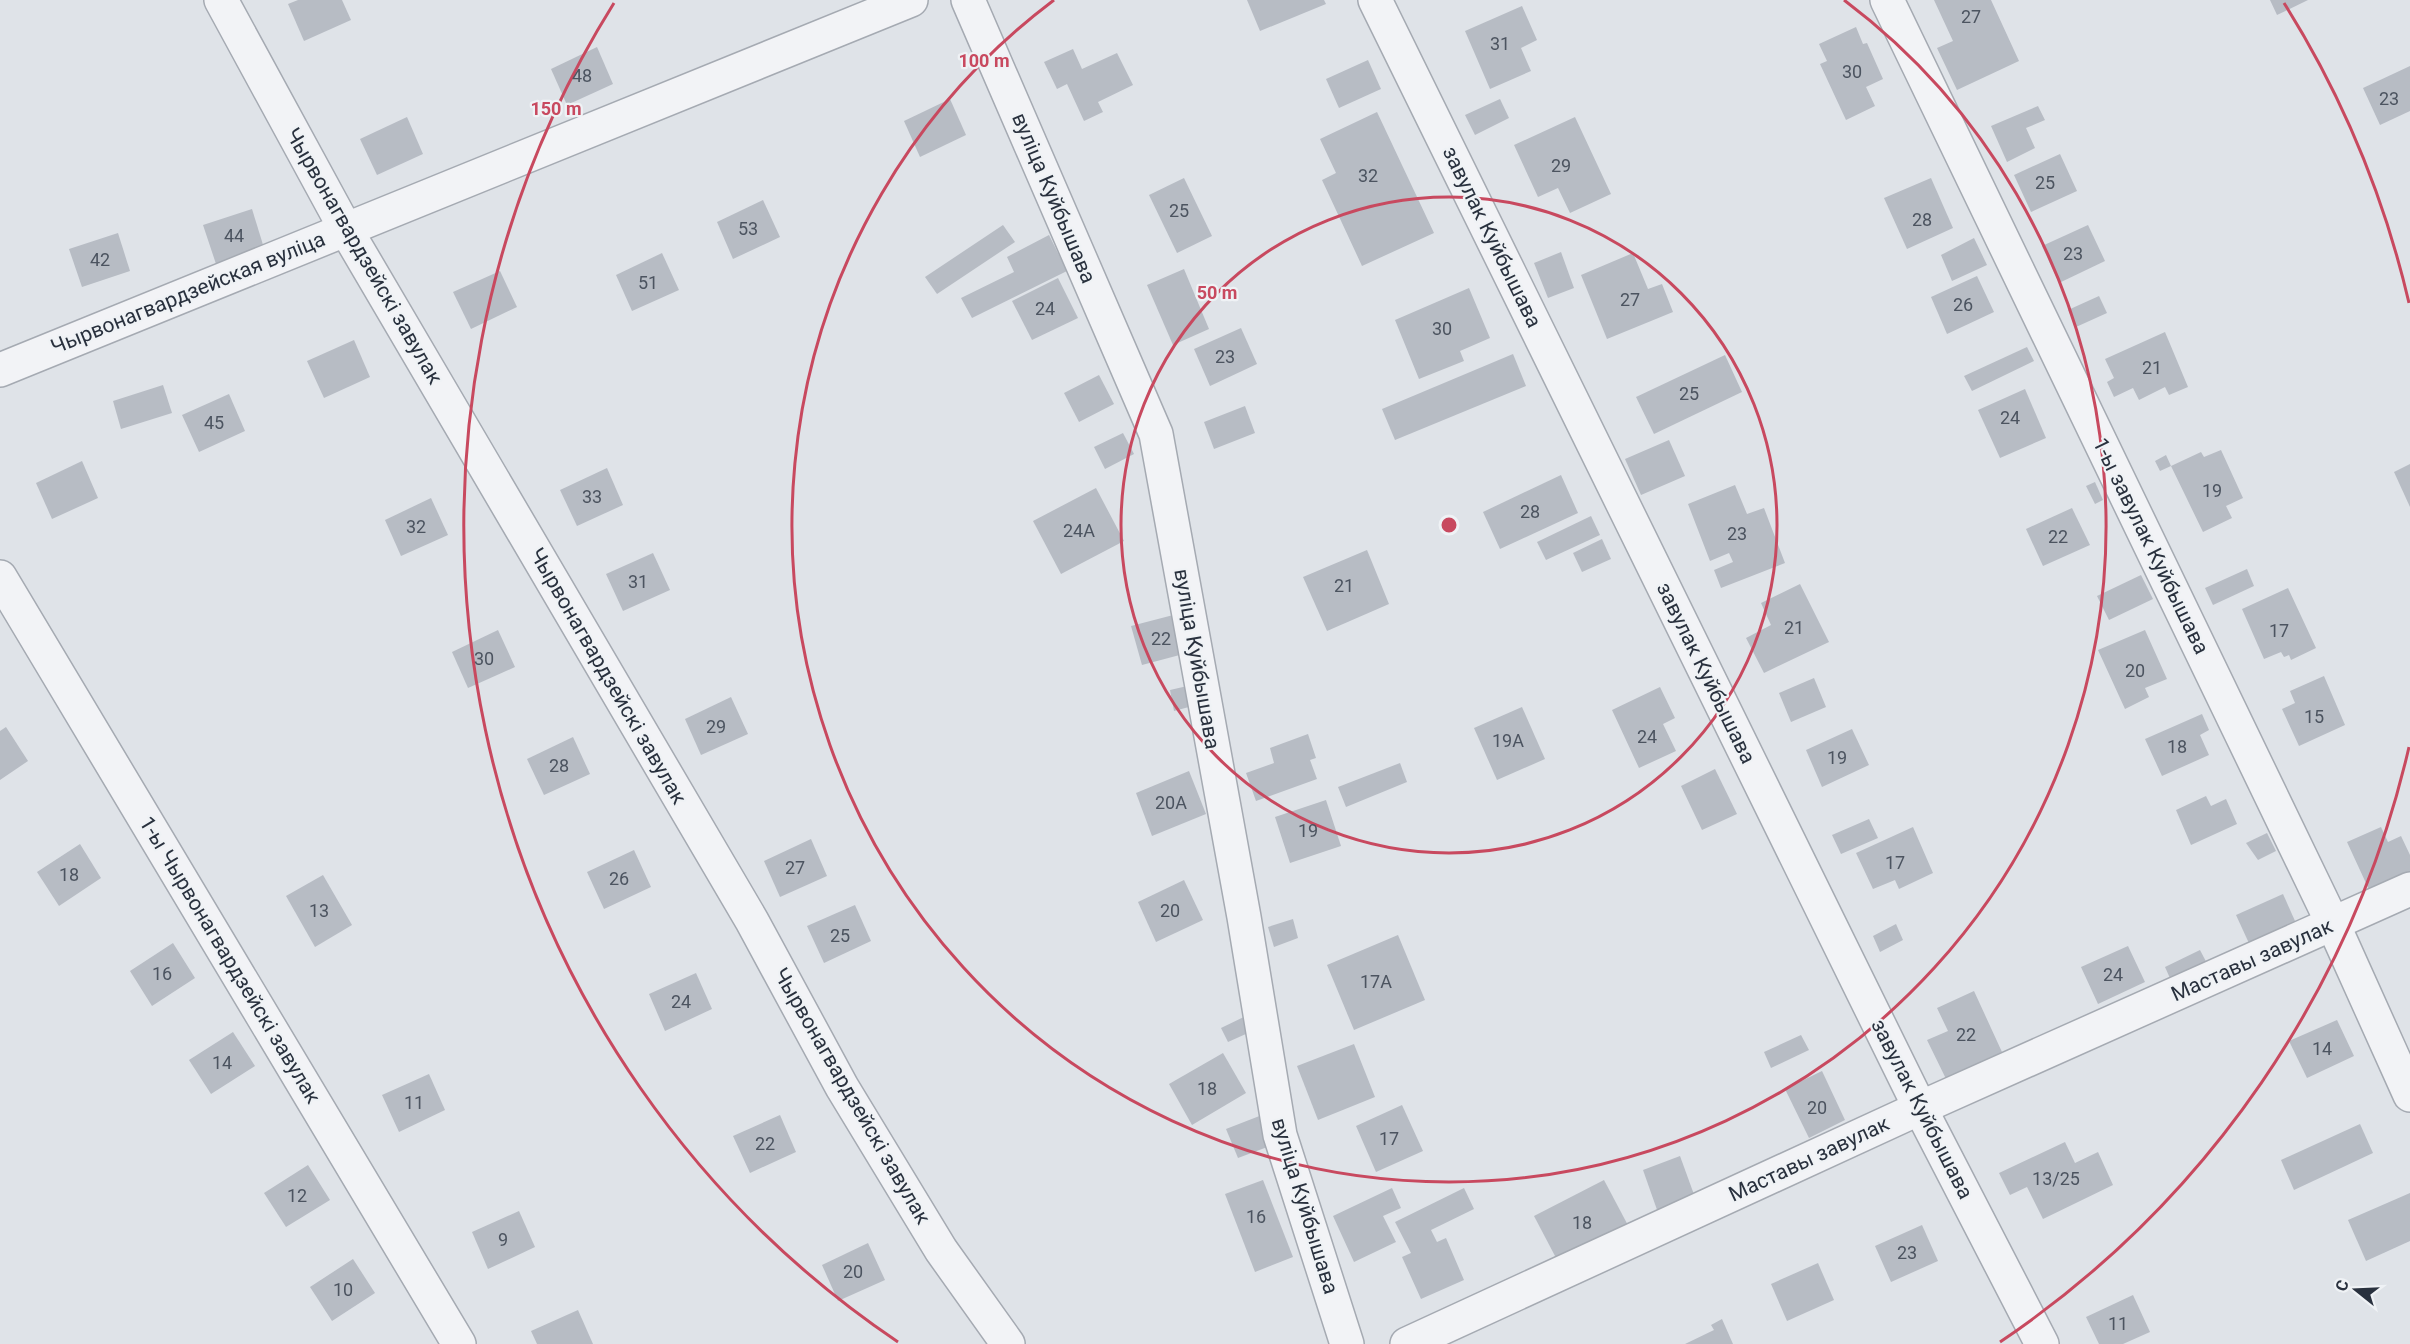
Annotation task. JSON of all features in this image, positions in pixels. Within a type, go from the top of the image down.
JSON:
[{"type":"street","name":"Чырвонагвардзейскі завулак","points":[[221,0],[345,228],[752,921],[842,1087],[941,1250],[1008,1344]]},
{"type":"street","name":"Чырвонагвардзейская вуліца","points":[[0,370],[911,0]]},
{"type":"street","name":"вуліца Куйбышава","points":[[968,0],[1156,434],[1244,917],[1280,1135],[1347,1344]]},
{"type":"street","name":"завулак Куйбышава","points":[[1375,0],[1920,1108],[2042,1344]]},
{"type":"street","name":"1-ы завулак Куйбышава","points":[[1887,0],[2333,924],[2410,1095]]},
{"type":"street","name":"1-ы Чырвонагвардзейскі завулак","points":[[0,576],[459,1344]]},
{"type":"street","name":"Маставы завулак","points":[[1407,1344],[1920,1108],[2410,889]]},
{"type":"building","points":[[298,0],[342,0],[351,20],[304,41],[288,4]]},
{"type":"building","points":[[1247,0],[1324,0],[1326,4],[1260,31]]},
{"type":"building","points":[[1934,0],[1991,0],[2019,61],[1957,90],[1937,48],[1953,41]]},
{"type":"building","points":[[2270,0],[2308,0],[2277,15]]},
{"type":"building","points":[[1522,6],[1537,40],[1521,48],[1531,71],[1490,89],[1465,31]]},
{"type":"building","points":[[1856,27],[1863,44],[1867,43],[1883,79],[1866,87],[1875,106],[1846,120],[1820,64],[1827,61],[1819,44]]},
{"type":"building","points":[[597,47],[613,84],[567,105],[551,69]]},
{"type":"building","points":[[1073,49],[1082,69],[1117,53],[1133,85],[1098,102],[1103,112],[1084,121],[1067,84],[1057,89],[1044,62]]},
{"type":"building","points":[[1368,60],[1381,89],[1339,108],[1326,79]]},
{"type":"building","points":[[2410,66],[2410,111],[2380,125],[2363,88]]},
{"type":"building","points":[[950,99],[966,135],[920,157],[904,121]]},
{"type":"building","points":[[1500,99],[1509,118],[1475,135],[1465,115]]},
{"type":"building","points":[[2038,106],[2045,120],[2026,128],[2035,148],[2007,162],[1991,126]]},
{"type":"building","points":[[1377,112],[1434,233],[1362,266],[1322,180],[1336,173],[1320,139]]},
{"type":"building","points":[[407,117],[423,154],[377,175],[360,139]]},
{"type":"building","points":[[1575,117],[1611,194],[1570,213],[1558,188],[1538,197],[1514,145]]},
{"type":"building","points":[[2060,154],[2077,191],[2031,212],[2014,175]]},
{"type":"building","points":[[1184,178],[1212,236],[1177,253],[1149,195]]},
{"type":"building","points":[[1931,178],[1953,228],[1907,249],[1884,198]]},
{"type":"building","points":[[763,200],[780,237],[733,259],[717,222]]},
{"type":"building","points":[[252,209],[264,248],[216,264],[203,225]]},
{"type":"building","points":[[1003,225],[1015,242],[937,294],[925,277]]},
{"type":"building","points":[[2088,225],[2105,261],[2059,283],[2042,246]]},
{"type":"building","points":[[118,233],[130,271],[82,287],[69,249]]},
{"type":"building","points":[[1049,235],[1067,271],[972,318],[961,298],[1014,272],[1007,257]]},
{"type":"building","points":[[1974,238],[1987,265],[1952,281],[1941,255]]},
{"type":"building","points":[[1561,252],[1574,288],[1548,298],[1534,263]]},
{"type":"building","points":[[662,253],[679,290],[632,311],[616,275]]},
{"type":"building","points":[[1633,253],[1648,289],[1662,284],[1673,312],[1607,339],[1581,275]]},
{"type":"building","points":[[1184,269],[1209,329],[1173,345],[1147,285]]},
{"type":"building","points":[[500,271],[517,307],[471,329],[453,292]]},
{"type":"building","points":[[1977,276],[1994,312],[1947,334],[1931,297]]},
{"type":"building","points":[[1058,278],[1078,318],[1032,340],[1012,301]]},
{"type":"building","points":[[1469,288],[1490,338],[1460,351],[1464,361],[1419,379],[1395,320]]},
{"type":"building","points":[[2099,296],[2107,313],[2076,327],[2068,310]]},
{"type":"building","points":[[1241,328],[1257,364],[1210,386],[1194,349]]},
{"type":"building","points":[[2165,332],[2188,387],[2169,395],[2165,387],[2139,400],[2133,388],[2114,397],[2107,382],[2114,378],[2105,359]]},
{"type":"building","points":[[354,340],[370,377],[324,398],[307,361]]},
{"type":"building","points":[[2027,347],[2034,361],[1972,391],[1964,376]]},
{"type":"building","points":[[1513,354],[1526,386],[1395,440],[1382,409]]},
{"type":"building","points":[[1725,355],[1742,392],[1654,434],[1636,397]]},
{"type":"building","points":[[1099,375],[1114,404],[1079,422],[1064,393]]},
{"type":"building","points":[[163,385],[172,413],[121,429],[113,401]]},
{"type":"building","points":[[2025,389],[2046,438],[2000,458],[1978,410]]},
{"type":"building","points":[[229,394],[245,431],[199,452],[182,415]]},
{"type":"building","points":[[1245,406],[1255,433],[1214,449],[1204,422]]},
{"type":"building","points":[[1123,433],[1134,454],[1105,469],[1094,447]]},
{"type":"building","points":[[1669,440],[1685,476],[1641,495],[1625,459]]},
{"type":"building","points":[[2221,450],[2243,498],[2226,506],[2232,518],[2203,532],[2171,466],[2201,452],[2204,457]]},
{"type":"building","points":[[2166,455],[2171,466],[2160,471],[2155,461]]},
{"type":"building","points":[[82,461],[98,498],[52,519],[36,483]]},
{"type":"building","points":[[2410,464],[2410,507],[2394,472]]},
{"type":"building","points":[[607,468],[623,505],[577,526],[560,490]]},
{"type":"building","points":[[1561,475],[1578,513],[1500,549],[1483,512]]},
{"type":"building","points":[[2095,482],[2103,500],[2095,504],[2086,486]]},
{"type":"building","points":[[1735,485],[1747,514],[1764,508],[1785,563],[1721,588],[1714,570],[1733,562],[1729,553],[1710,561],[1688,504]]},
{"type":"building","points":[[1096,488],[1124,541],[1061,574],[1033,521]]},
{"type":"building","points":[[431,498],[448,535],[401,556],[385,520]]},
{"type":"building","points":[[2072,508],[2090,545],[2043,566],[2026,529]]},
{"type":"building","points":[[1591,516],[1600,535],[1546,560],[1537,542]]},
{"type":"building","points":[[1602,539],[1611,559],[1582,572],[1573,553]]},
{"type":"building","points":[[1367,550],[1389,604],[1327,631],[1303,577]]},
{"type":"building","points":[[653,553],[670,590],[623,611],[606,574]]},
{"type":"building","points":[[2247,569],[2254,586],[2213,605],[2205,588]]},
{"type":"building","points":[[2141,575],[2153,599],[2109,620],[2097,596]]},
{"type":"building","points":[[1800,584],[1829,642],[1764,673],[1746,638],[1771,625],[1761,603]]},
{"type":"building","points":[[2288,588],[2316,648],[2291,660],[2289,655],[2284,657],[2281,652],[2264,659],[2242,609]]},
{"type":"building","points":[[1181,613],[1191,652],[1142,665],[1131,626]]},
{"type":"building","points":[[498,630],[515,667],[468,688],[452,652]]},
{"type":"building","points":[[2145,630],[2167,679],[2145,688],[2149,697],[2125,709],[2098,650]]},
{"type":"building","points":[[2324,676],[2345,725],[2299,746],[2282,709],[2295,703],[2290,691]]},
{"type":"building","points":[[1814,678],[1826,707],[1791,722],[1779,693]]},
{"type":"building","points":[[1196,684],[1200,704],[1174,711],[1170,690]]},
{"type":"building","points":[[1660,687],[1675,718],[1663,724],[1676,751],[1639,768],[1612,710]]},
{"type":"building","points":[[731,697],[748,734],[701,755],[685,719]]},
{"type":"building","points":[[1522,707],[1545,759],[1497,780],[1474,728]]},
{"type":"building","points":[[2202,714],[2209,730],[2200,735],[2209,755],[2162,776],[2145,739]]},
{"type":"building","points":[[6,727],[28,761],[0,780],[0,731]]},
{"type":"building","points":[[1852,729],[1869,765],[1822,787],[1806,750]]},
{"type":"building","points":[[1308,734],[1316,758],[1310,760],[1317,779],[1256,801],[1246,773],[1274,763],[1270,748]]},
{"type":"building","points":[[573,737],[590,774],[544,795],[527,759]]},
{"type":"building","points":[[1400,763],[1407,782],[1346,807],[1338,787]]},
{"type":"building","points":[[1715,769],[1737,814],[1702,830],[1681,786]]},
{"type":"building","points":[[1189,771],[1206,814],[1152,836],[1136,793]]},
{"type":"building","points":[[2206,796],[2211,806],[2226,799],[2237,824],[2191,845],[2176,810]]},
{"type":"building","points":[[1326,800],[1341,846],[1290,863],[1275,817]]},
{"type":"building","points":[[1869,819],[1878,838],[1841,854],[1832,835]]},
{"type":"building","points":[[1913,827],[1933,873],[1899,889],[1895,880],[1873,889],[1856,853]]},
{"type":"building","points":[[2381,827],[2388,842],[2401,836],[2410,855],[2410,876],[2371,894],[2347,842]]},
{"type":"building","points":[[2267,833],[2276,851],[2258,860],[2246,843]]},
{"type":"building","points":[[811,839],[827,876],[780,897],[764,861]]},
{"type":"building","points":[[80,844],[101,878],[59,906],[37,872]]},
{"type":"building","points":[[634,850],[651,887],[604,909],[587,872]]},
{"type":"building","points":[[323,875],[352,925],[315,947],[286,896]]},
{"type":"building","points":[[1184,880],[1203,920],[1156,942],[1138,902]]},
{"type":"building","points":[[2283,894],[2299,930],[2253,952],[2236,915]]},
{"type":"building","points":[[855,905],[871,941],[824,963],[807,926]]},
{"type":"building","points":[[1293,919],[1298,938],[1274,947],[1268,927]]},
{"type":"building","points":[[1896,924],[1903,940],[1880,952],[1873,936]]},
{"type":"building","points":[[1398,935],[1425,1000],[1354,1030],[1327,965]]},
{"type":"building","points":[[173,943],[195,978],[152,1006],[130,971]]},
{"type":"building","points":[[2128,946],[2145,982],[2098,1004],[2081,967]]},
{"type":"building","points":[[2200,950],[2212,973],[2178,996],[2165,967]]},
{"type":"building","points":[[696,973],[712,1009],[665,1031],[649,994]]},
{"type":"building","points":[[1974,991],[2002,1052],[1963,1071],[1949,1085],[1927,1040],[1948,1031],[1937,1008]]},
{"type":"building","points":[[1250,1014],[1257,1029],[1228,1042],[1221,1028]]},
{"type":"building","points":[[2337,1020],[2354,1056],[2307,1078],[2289,1041]]},
{"type":"building","points":[[233,1032],[255,1066],[211,1094],[189,1060]]},
{"type":"building","points":[[1801,1035],[1809,1050],[1771,1068],[1764,1052]]},
{"type":"building","points":[[1354,1044],[1375,1097],[1318,1120],[1297,1066]]},
{"type":"building","points":[[1223,1053],[1246,1093],[1192,1125],[1169,1084]]},
{"type":"building","points":[[1822,1071],[1845,1120],[1809,1138],[1785,1089]]},
{"type":"building","points":[[429,1074],[445,1110],[399,1132],[382,1095]]},
{"type":"building","points":[[1402,1105],[1423,1151],[1376,1172],[1356,1126]]},
{"type":"building","points":[[780,1115],[796,1152],[750,1173],[733,1136]]},
{"type":"building","points":[[1262,1115],[1273,1145],[1238,1158],[1226,1129]]},
{"type":"building","points":[[2360,1124],[2373,1153],[2294,1190],[2281,1160]]},
{"type":"building","points":[[2065,1142],[2075,1163],[2098,1152],[2113,1185],[2043,1219],[2027,1187],[2010,1195],[1999,1173]]},
{"type":"building","points":[[1680,1156],[1700,1211],[1662,1224],[1643,1170]]},
{"type":"building","points":[[308,1165],[330,1200],[286,1227],[264,1193]]},
{"type":"building","points":[[1263,1180],[1293,1257],[1255,1272],[1225,1194]]},
{"type":"building","points":[[1604,1180],[1631,1231],[1565,1275],[1534,1216]]},
{"type":"building","points":[[1392,1188],[1401,1208],[1383,1216],[1396,1242],[1354,1262],[1333,1216]]},
{"type":"building","points":[[1464,1188],[1474,1209],[1431,1230],[1437,1242],[1446,1238],[1464,1280],[1421,1299],[1402,1257],[1411,1253],[1395,1222]]},
{"type":"building","points":[[2410,1193],[2410,1241],[2366,1261],[2348,1220]]},
{"type":"building","points":[[519,1211],[535,1247],[488,1269],[472,1232]]},
{"type":"building","points":[[1922,1225],[1938,1261],[1891,1282],[1875,1246]]},
{"type":"building","points":[[868,1243],[885,1280],[838,1301],[822,1265]]},
{"type":"building","points":[[353,1259],[375,1293],[332,1321],[310,1287]]},
{"type":"building","points":[[1818,1263],[1834,1300],[1787,1321],[1771,1284]]},
{"type":"building","points":[[2133,1295],[2150,1332],[2123,1344],[2099,1344],[2086,1317]]},
{"type":"building","points":[[578,1310],[593,1344],[537,1344],[531,1331]]},
{"type":"building","points":[[1722,1319],[1733,1344],[1685,1344],[1714,1330],[1711,1325]]}]
